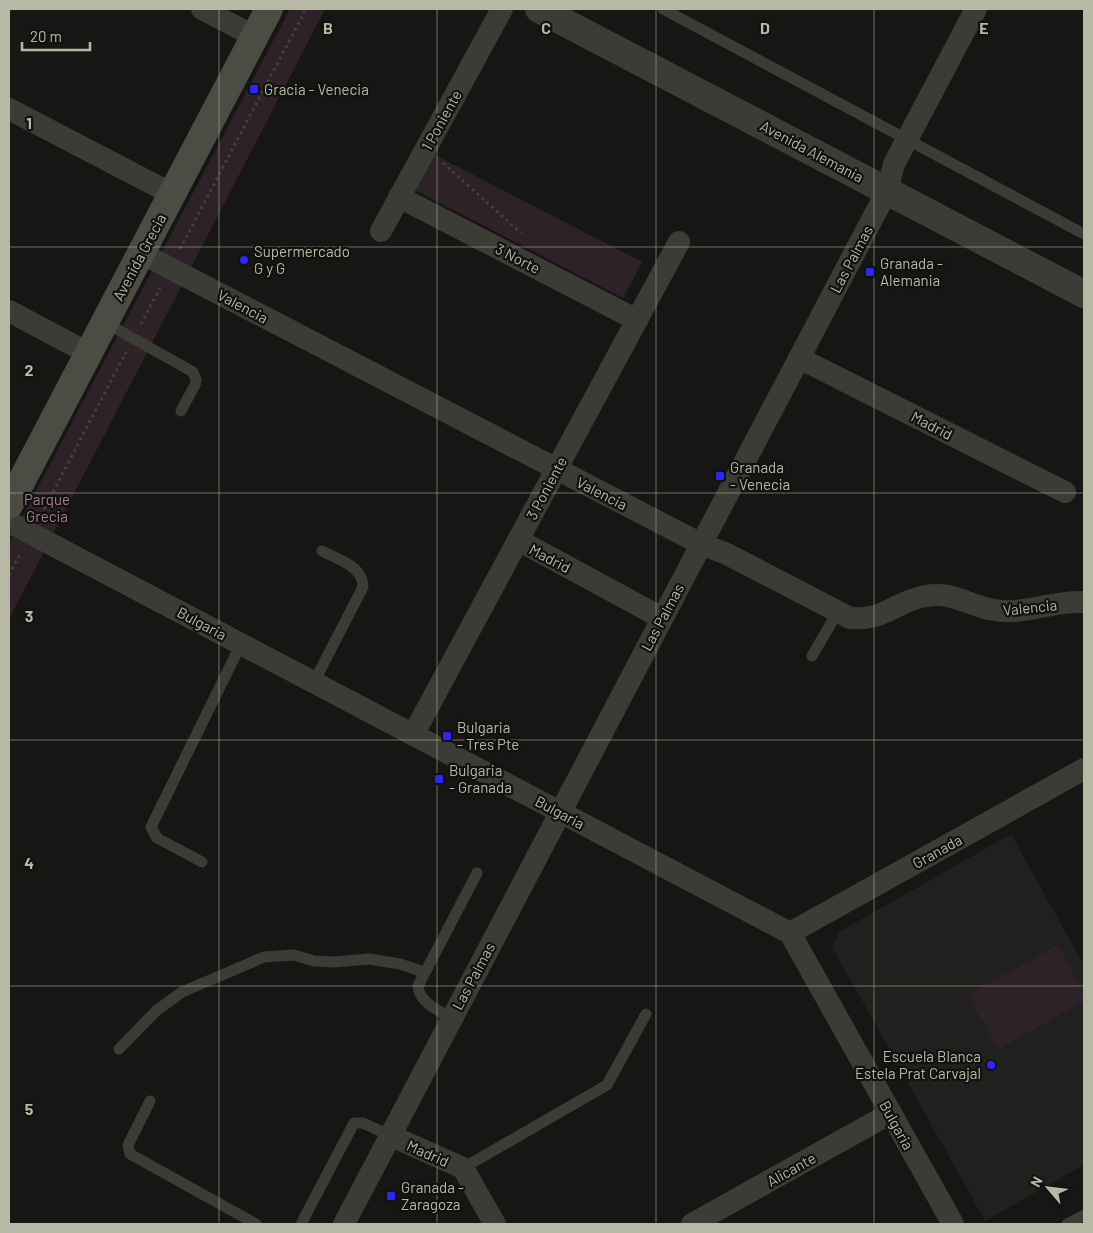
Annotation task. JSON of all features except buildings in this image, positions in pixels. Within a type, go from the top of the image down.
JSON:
[{"type":"main road","name":"Avenida Grecia","points":[[9,505],[268,9]]},
{"type":"street","points":[[202,9],[254,36]]},
{"type":"street","name":"1 Poniente","points":[[381,231],[502,9]]},
{"type":"street","name":"Avenida Alemania","points":[[539,9],[1084,294]]},
{"type":"street","name":"Las Palmas","points":[[344,1224],[450,1018],[887,191],[894,164],[976,9]]},
{"type":"street","points":[[9,109],[172,194]]},
{"type":"street","name":"3 Norte","points":[[399,197],[637,320]]},
{"type":"street","name":"3 Poniente","points":[[413,735],[678,242]]},
{"type":"street","name":"Valencia","points":[[141,253],[556,470],[701,544],[727,554],[837,613],[850,618],[873,618],[916,598],[936,595],[949,596],[988,609],[1003,611],[1084,602]]},
{"type":"street","points":[[9,312],[88,353]]},
{"type":"street","name":"Madrid","points":[[799,358],[1065,492]]},
{"type":"street","name":"Bulgaria","points":[[9,522],[790,933],[953,1224]]},
{"type":"street","name":"Madrid","points":[[518,540],[662,618]]},
{"type":"street","name":"Granada","points":[[790,933],[1084,769]]},
{"type":"street","name":"Alicante","points":[[692,1224],[891,1113]]},
{"type":"street","name":"Madrid","points":[[389,1135],[463,1168],[495,1224]]},
{"type":"lane","points":[[663,9],[1084,234]]},
{"type":"lane","points":[[104,322],[194,372],[195,385],[181,411]]},
{"type":"lane","points":[[314,682],[363,587],[363,580],[356,569],[322,551]]},
{"type":"lane","points":[[812,656],[837,613]]},
{"type":"lane","points":[[202,862],[157,838],[151,827],[241,644]]},
{"type":"lane","points":[[450,1018],[420,996],[418,986],[477,873]]},
{"type":"lane","points":[[119,1049],[156,1010],[182,992],[264,957],[294,955],[334,962],[369,959],[400,964],[424,972]]},
{"type":"lane","points":[[463,1168],[606,1085],[646,1014]]},
{"type":"lane","points":[[150,1101],[128,1145],[130,1154],[256,1224]]},
{"type":"lane","points":[[301,1224],[354,1124],[363,1123],[389,1135]]},
{"type":"lane","points":[[1068,1224],[1084,1215]]},
{"type":"path","points":[[426,148],[523,235]]},
{"type":"shaded area","name":"Escuela Blanca Estela Prat Carvajal","points":[[1011,834],[1084,965],[1084,1165],[985,1221],[832,947],[839,932]]},
{"type":"green space","name":"Parque Grecia","points":[[290,9],[325,9],[9,619],[9,542]]},
{"type":"green space","points":[[433,154],[642,262],[623,298],[415,190]]},
{"type":"green space","points":[[1058,945],[1084,993],[1084,1001],[998,1050],[968,995]]},
{"type":"place","name":"Gracia - Venecia","points":[[254,89]]},
{"type":"place","name":"Supermercado G y G","points":[[244,260]]},
{"type":"place","name":"Granada - Alemania","points":[[870,272]]},
{"type":"place","name":"Granada - Venecia","points":[[720,476]]},
{"type":"place","name":"Bulgaria - Tres Pte","points":[[447,736]]},
{"type":"place","name":"Bulgaria - Granada","points":[[439,779]]},
{"type":"place","name":"Escuela Blanca Estela Prat Carvajal","points":[[991,1065]]},
{"type":"place","name":"Granada - Zaragoza","points":[[391,1196]]}]
